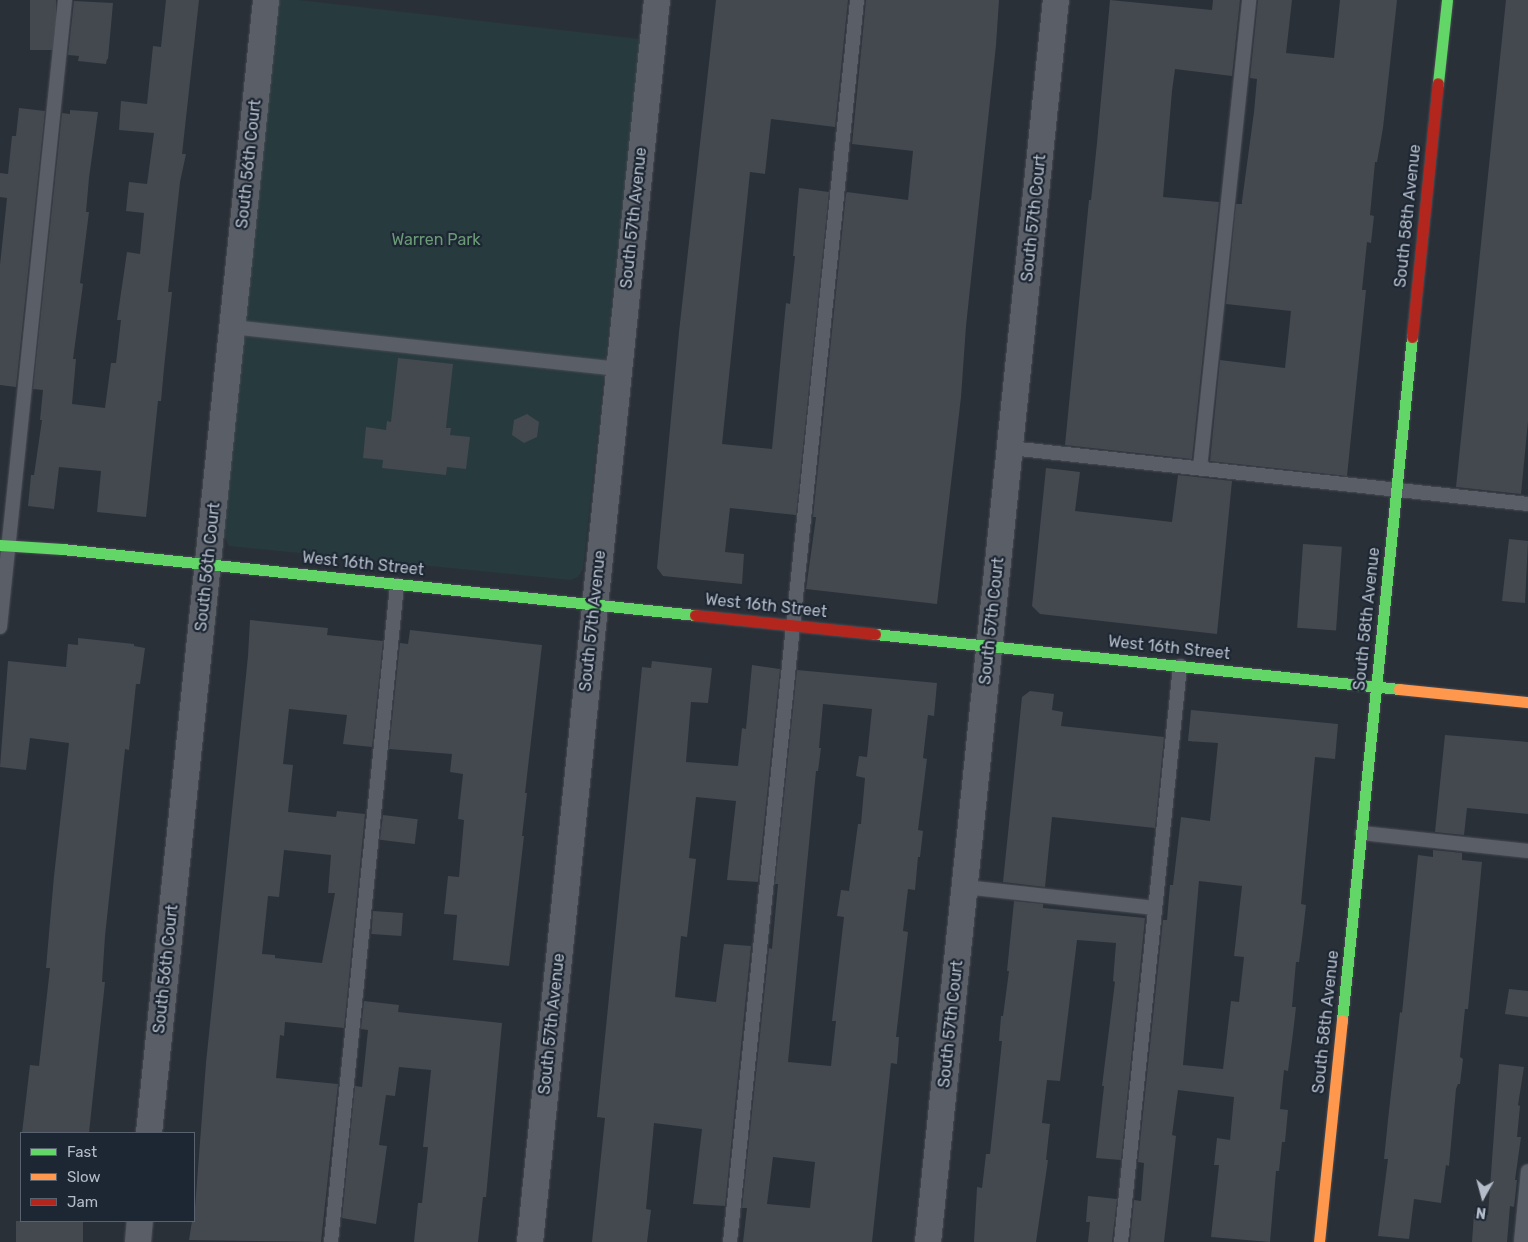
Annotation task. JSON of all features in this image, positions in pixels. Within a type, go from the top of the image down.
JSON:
[{"type":"street","name":"South 56th Court","points":[[149,1132],[266,0]]},
{"type":"street","name":"South 57th Avenue","points":[[530,1242],[657,0]]},
{"type":"street","name":"South 57th Court","points":[[928,1242],[1056,0]]},
{"type":"street","name":"South 58th Avenue","points":[[1319,1242],[1447,0]]},
{"type":"street","name":"West 16th Street","points":[[4,545],[1528,702]]},
{"type":"street","points":[[138,1242],[140,1222]]},
{"type":"lane","points":[[0,627],[4,545],[65,0]]},
{"type":"lane","points":[[730,1242],[857,0]]},
{"type":"lane","points":[[1200,468],[1249,0]]},
{"type":"lane","points":[[232,327],[619,369]]},
{"type":"lane","points":[[1010,448],[1528,504]]},
{"type":"lane","points":[[331,1242],[397,584]]},
{"type":"lane","points":[[1121,1242],[1180,666]]},
{"type":"lane","points":[[1362,833],[1528,851]]},
{"type":"lane","points":[[965,887],[1155,908]]},
{"type":"lane","points":[[1521,1242],[1528,1171]]},
{"type":"green space","name":"Warren Park","points":[[278,0],[299,0],[640,39],[583,569],[578,577],[570,580],[229,546],[222,529]]},
{"type":"building","points":[[30,0],[56,0],[56,50],[30,50]]},
{"type":"building","points":[[166,0],[199,0],[182,154],[186,154],[180,182],[168,292],[172,292],[161,401],[158,401],[146,517],[97,512],[101,471],[59,467],[54,509],[28,506],[31,475],[34,475],[42,420],[40,420],[43,390],[33,389],[62,113],[70,114],[70,110],[98,112],[89,178],[86,212],[89,212],[80,283],[83,284],[73,359],[76,359],[72,404],[105,408],[111,363],[116,363],[121,320],[117,320],[127,252],[140,254],[144,213],[126,211],[129,182],[147,184],[154,133],[119,130],[121,101],[147,104],[153,46],[161,47]]},
{"type":"building","points":[[716,0],[848,0],[835,127],[771,119],[765,174],[750,172],[722,444],[772,449],[786,303],[790,304],[795,256],[793,256],[799,188],[829,192],[796,515],[730,508],[725,552],[744,554],[742,584],[663,576],[657,568],[679,332]]},
{"type":"building","points":[[866,0],[999,0],[996,45],[966,326],[961,397],[937,604],[806,589],[816,517],[813,517],[846,194],[847,192],[908,200],[913,151],[852,144]]},
{"type":"building","points":[[1110,0],[1212,10],[1213,0],[1240,0],[1232,76],[1175,69],[1172,91],[1163,197],[1219,202],[1192,459],[1065,445]]},
{"type":"building","points":[[1258,0],[1292,0],[1286,53],[1334,58],[1340,0],[1397,0],[1383,128],[1377,162],[1375,162],[1370,215],[1374,216],[1371,243],[1367,242],[1362,290],[1366,290],[1347,476],[1210,461],[1220,360],[1285,368],[1291,311],[1226,304],[1236,204],[1242,204],[1254,112],[1257,79],[1250,78]]},
{"type":"building","points":[[1506,0],[1528,0],[1528,421],[1521,494],[1456,487]]},
{"type":"building","points":[[74,1],[113,3],[106,64],[78,61],[79,56],[68,55]]},
{"type":"building","points":[[19,108],[45,111],[16,387],[0,385],[0,265],[7,198],[0,197],[0,173],[8,174],[12,136],[16,136]]},
{"type":"building","points":[[398,358],[453,364],[446,428],[451,428],[450,435],[470,437],[466,469],[447,467],[446,475],[382,468],[383,460],[363,458],[366,427],[386,430],[387,421],[391,422]]},
{"type":"building","points":[[527,414],[539,422],[537,437],[524,443],[512,435],[514,420]]},
{"type":"building","points":[[1046,468],[1080,472],[1075,511],[1172,522],[1178,475],[1232,481],[1217,634],[1040,614],[1032,606]]},
{"type":"building","points":[[1509,539],[1528,541],[1525,603],[1502,601]]},
{"type":"building","points":[[1303,544],[1342,547],[1336,631],[1297,628]]},
{"type":"building","points":[[250,620],[328,628],[327,635],[383,641],[372,747],[343,744],[347,715],[289,709],[283,764],[293,765],[288,812],[336,817],[337,811],[365,814],[344,1028],[285,1022],[284,1036],[280,1035],[276,1078],[338,1084],[321,1242],[189,1240],[192,1222],[195,1222],[206,1063],[248,656]],"holes":[[[284,850],[331,855],[328,893],[335,893],[322,963],[275,958],[275,955],[262,954],[268,896],[279,897]]]},
{"type":"building","points":[[410,630],[542,645],[525,793],[527,793],[522,836],[524,836],[509,966],[453,960],[457,915],[444,914],[448,876],[459,877],[464,820],[458,819],[463,774],[450,772],[452,754],[389,749],[400,643],[408,644]]},
{"type":"building","points":[[78,638],[134,644],[134,646],[145,648],[140,684],[136,684],[129,750],[125,749],[105,936],[102,982],[105,982],[89,1132],[22,1132],[30,1065],[39,1066],[50,968],[46,968],[54,876],[69,743],[30,738],[26,770],[0,767],[8,661],[66,667],[68,644],[78,645]]},
{"type":"building","points":[[652,661],[712,668],[708,703],[691,702],[686,762],[738,766],[742,728],[746,729],[752,665],[780,669],[758,882],[727,880],[736,801],[696,797],[689,858],[696,859],[687,937],[681,936],[675,997],[716,1002],[724,944],[751,946],[725,1206],[693,1204],[702,1129],[654,1123],[646,1209],[651,1210],[647,1242],[592,1242],[605,1118],[597,1117],[642,667],[651,668]]},
{"type":"building","points":[[797,670],[937,683],[934,716],[928,715],[923,758],[927,759],[918,830],[923,831],[915,890],[908,889],[903,931],[908,932],[896,1037],[899,1037],[897,1064],[891,1063],[872,1242],[743,1242],[747,1208],[742,1208],[769,948],[772,949],[778,884],[775,884]],"holes":[[[823,704],[872,709],[867,757],[859,756],[856,776],[865,778],[861,824],[858,824],[849,891],[841,890],[837,916],[844,917],[832,1021],[836,1021],[831,1066],[788,1062],[816,771],[818,771],[821,748],[819,748]],[[773,1157],[815,1162],[810,1208],[767,1204]]]},
{"type":"building","points":[[1030,691],[1054,694],[1052,710],[1063,712],[1061,726],[1164,737],[1155,828],[1052,817],[1045,887],[1003,882],[1022,697]]},
{"type":"building","points":[[1191,710],[1338,724],[1335,759],[1315,757],[1301,904],[1306,905],[1299,962],[1296,962],[1292,1007],[1296,1007],[1288,1071],[1284,1070],[1280,1109],[1288,1110],[1285,1142],[1282,1142],[1279,1171],[1276,1171],[1270,1242],[1211,1237],[1219,1165],[1214,1165],[1217,1138],[1230,1140],[1234,1097],[1178,1090],[1172,1135],[1176,1136],[1164,1242],[1130,1242],[1134,1200],[1141,1201],[1144,1163],[1138,1162],[1163,920],[1167,920],[1170,885],[1173,885],[1181,817],[1210,821],[1218,743],[1188,741]],"holes":[[[1199,881],[1242,886],[1234,956],[1244,957],[1239,1002],[1231,1001],[1223,1069],[1183,1065]]]},
{"type":"building","points":[[1445,735],[1528,742],[1528,814],[1467,808],[1464,835],[1435,832]]},
{"type":"building","points":[[383,815],[418,819],[415,844],[380,840]]},
{"type":"building","points":[[1433,850],[1462,853],[1462,860],[1482,862],[1468,1009],[1465,1009],[1460,1057],[1463,1059],[1460,1084],[1458,1084],[1456,1089],[1449,1166],[1446,1165],[1441,1203],[1414,1199],[1409,1239],[1378,1236],[1388,1159],[1384,1159],[1388,1120],[1400,1012],[1402,1013],[1418,855],[1433,857]]},
{"type":"building","points":[[1014,901],[1043,904],[1043,908],[1145,918],[1121,1160],[1096,1158],[1104,1086],[1102,1086],[1115,982],[1113,981],[1116,943],[1077,940],[1060,1081],[1047,1080],[1042,1123],[1050,1124],[1046,1160],[1048,1160],[1036,1242],[974,1242],[977,1187],[982,1188],[986,1154],[990,1154],[1002,1041],[999,1041],[1001,1016],[1003,1016],[1009,971],[1007,971]]},
{"type":"building","points":[[373,911],[403,913],[401,936],[371,934]]},
{"type":"building","points":[[1509,989],[1528,991],[1528,1017],[1505,1014]]},
{"type":"building","points":[[364,1001],[399,1005],[398,1012],[502,1023],[486,1197],[483,1197],[478,1242],[414,1242],[418,1203],[422,1203],[428,1147],[423,1147],[431,1070],[399,1067],[395,1096],[386,1095],[379,1145],[387,1146],[376,1224],[342,1218],[355,1086],[362,1087],[368,1030],[361,1029]]},
{"type":"building","points":[[1499,1064],[1524,1067],[1518,1105],[1520,1106],[1517,1137],[1521,1137],[1515,1180],[1517,1180],[1514,1207],[1510,1206],[1507,1242],[1472,1242],[1474,1214],[1488,1215]]},
{"type":"building","points":[[1088,1196],[1117,1199],[1112,1242],[1088,1242],[1090,1222],[1086,1222]]},
{"type":"building","points":[[16,1221],[83,1222],[83,1242],[16,1242]]},
{"type":"traffic: fast","points":[[1438,83],[1447,0]]},
{"type":"traffic: fast","points":[[1342,1020],[1412,337]]},
{"type":"traffic: fast","points":[[0,545],[62,549],[695,615]]},
{"type":"traffic: fast","points":[[875,634],[1399,689]]},
{"type":"traffic: slow","points":[[1399,689],[1528,702]]},
{"type":"traffic: slow","points":[[1319,1242],[1342,1020]]},
{"type":"traffic: jam","points":[[1412,337],[1438,83]]},
{"type":"traffic: jam","points":[[695,615],[875,634]]}]
